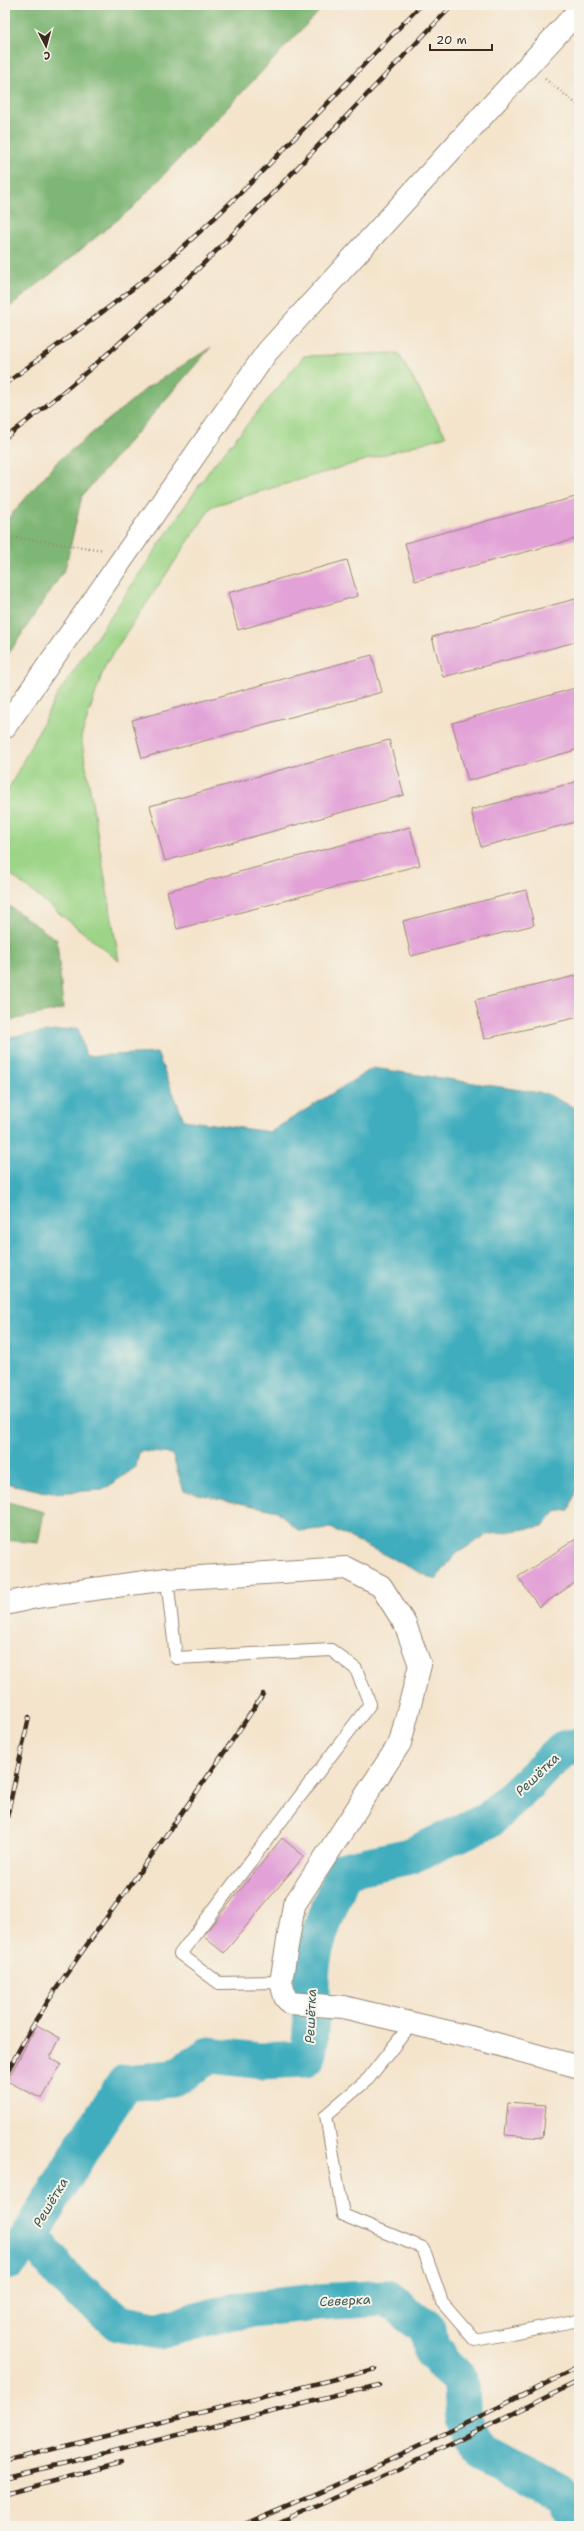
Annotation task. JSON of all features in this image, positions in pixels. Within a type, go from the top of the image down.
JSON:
[{"type":"street","points":[[5,727],[267,352],[527,65],[579,10]]},
{"type":"street","points":[[5,1604],[36,1597],[167,1579],[346,1568],[381,1586],[405,1624],[420,1665],[400,1743],[294,1905],[281,1982],[285,1997],[290,2003],[343,2007],[412,2023],[579,2067]]},
{"type":"lane","points":[[167,1579],[176,1658],[331,1650],[356,1669],[370,1704],[180,1954],[219,1983],[281,1982]]},
{"type":"lane","points":[[412,2023],[368,2079],[326,2115],[343,2215],[423,2248],[442,2302],[475,2340],[579,2320]]},
{"type":"path","points":[[527,65],[579,106]]},
{"type":"path","points":[[5,536],[127,553]]},
{"type":"green space","points":[[5,5],[325,5],[132,208],[5,311]]},
{"type":"green space","points":[[210,348],[82,496],[65,569],[5,659],[5,522],[57,462],[147,388]]},
{"type":"green space","points":[[398,353],[446,436],[212,506],[105,665],[81,737],[119,961],[5,870],[5,796],[56,697],[211,468],[304,356]]},
{"type":"green space","points":[[5,903],[57,940],[63,1009],[16,1019],[5,1025]]},
{"type":"green space","points":[[5,1501],[44,1512],[38,1543],[5,1540]]},
{"type":"water","points":[[78,1028],[86,1056],[157,1053],[184,1120],[270,1132],[373,1068],[547,1094],[579,1110],[579,1482],[569,1510],[555,1512],[544,1526],[486,1535],[456,1554],[435,1580],[331,1528],[299,1531],[277,1511],[184,1491],[172,1454],[139,1451],[136,1467],[103,1490],[51,1493],[5,1483],[5,1044],[9,1037]]},
{"type":"building","points":[[579,496],[579,538],[415,581],[405,543]]},
{"type":"building","points":[[347,560],[358,596],[238,630],[228,593]]},
{"type":"building","points":[[579,598],[579,641],[443,677],[432,637]]},
{"type":"building","points":[[372,655],[382,692],[142,758],[132,720]]},
{"type":"building","points":[[579,687],[579,749],[468,781],[452,723]]},
{"type":"building","points":[[389,740],[404,795],[165,861],[150,806]]},
{"type":"building","points":[[579,781],[579,821],[481,847],[471,810]]},
{"type":"building","points":[[410,827],[420,865],[177,929],[167,891]]},
{"type":"building","points":[[526,890],[534,925],[411,956],[403,921]]},
{"type":"building","points":[[579,975],[579,1017],[484,1039],[475,1000]]},
{"type":"building","points":[[579,1537],[579,1580],[539,1607],[518,1577]]},
{"type":"building","points":[[282,1838],[304,1856],[224,1953],[203,1936]]},
{"type":"building","points":[[37,2025],[60,2038],[50,2058],[61,2064],[42,2099],[7,2081]]},
{"type":"building","points":[[508,2102],[546,2105],[543,2138],[505,2135]]},
{"type":"waterway","name":"Решётка","points":[[5,2262],[10,2261],[30,2235],[87,2140],[125,2083],[172,2079],[210,2055],[261,2061],[306,2059],[311,2033],[311,1980],[314,1954],[323,1922],[344,1870],[410,1856],[489,1820],[563,1749],[579,1746]]},
{"type":"waterway","name":"Северка","points":[[30,2235],[65,2278],[118,2323],[159,2331],[233,2311],[317,2302],[386,2298],[428,2329],[432,2352],[438,2354],[443,2363],[459,2379],[462,2388],[464,2418],[468,2432],[479,2450],[485,2455],[560,2495],[579,2520]]},
{"type":"railway","points":[[5,384],[119,300],[184,246],[246,188],[421,5]]},
{"type":"railway","points":[[5,438],[66,390],[125,338],[181,285],[237,230],[453,5]]},
{"type":"railway","points":[[5,2077],[31,2029],[60,1983],[194,1795],[263,1694]]},
{"type":"railway","points":[[5,1826],[29,1717]]},
{"type":"railway","points":[[241,2526],[369,2470],[579,2367]]},
{"type":"railway","points":[[5,2461],[375,2369]]},
{"type":"railway","points":[[273,2526],[431,2454],[579,2381]]},
{"type":"railway","points":[[5,2478],[379,2385]]},
{"type":"railway","points":[[5,2494],[121,2463]]}]
